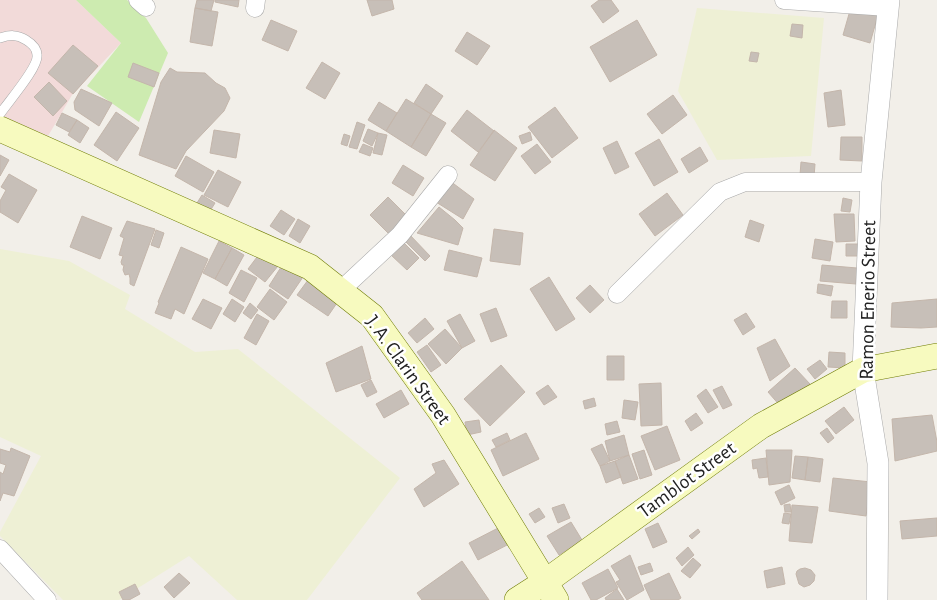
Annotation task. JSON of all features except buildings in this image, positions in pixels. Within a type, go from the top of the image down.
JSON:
[{"type":"main road","name":"J. A. Clarin Street","points":[[0,129],[310,267],[372,316],[443,415],[550,591]]},
{"type":"main road","name":"Tamblot Street","points":[[517,600],[550,591],[761,426],[863,370],[937,356]]},
{"type":"street","points":[[784,0],[889,3]]},
{"type":"street","name":"Ramon Enerio Street","points":[[877,600],[878,464],[863,370],[871,182],[889,3]]},
{"type":"street","points":[[340,291],[400,235],[448,175]]},
{"type":"street","points":[[617,294],[720,192],[745,182],[871,182]]},
{"type":"street","points":[[0,549],[47,600]]},
{"type":"lane","points":[[0,38],[10,34],[22,37],[32,44],[37,55],[34,68],[0,114]]},
{"type":"shaded area","points":[[0,0],[76,0],[121,43],[72,95],[48,136],[0,115]]},
{"type":"green space","points":[[76,0],[127,0],[146,18],[168,53],[139,122],[87,86],[121,43]]},
{"type":"green space","points":[[697,8],[824,18],[811,156],[717,160],[678,91]]},
{"type":"green space","points":[[0,249],[69,261],[130,295],[125,309],[195,352],[238,349],[400,478],[307,600],[237,600],[189,556],[119,600],[63,600],[0,536],[0,532],[41,456],[0,437]]}]
